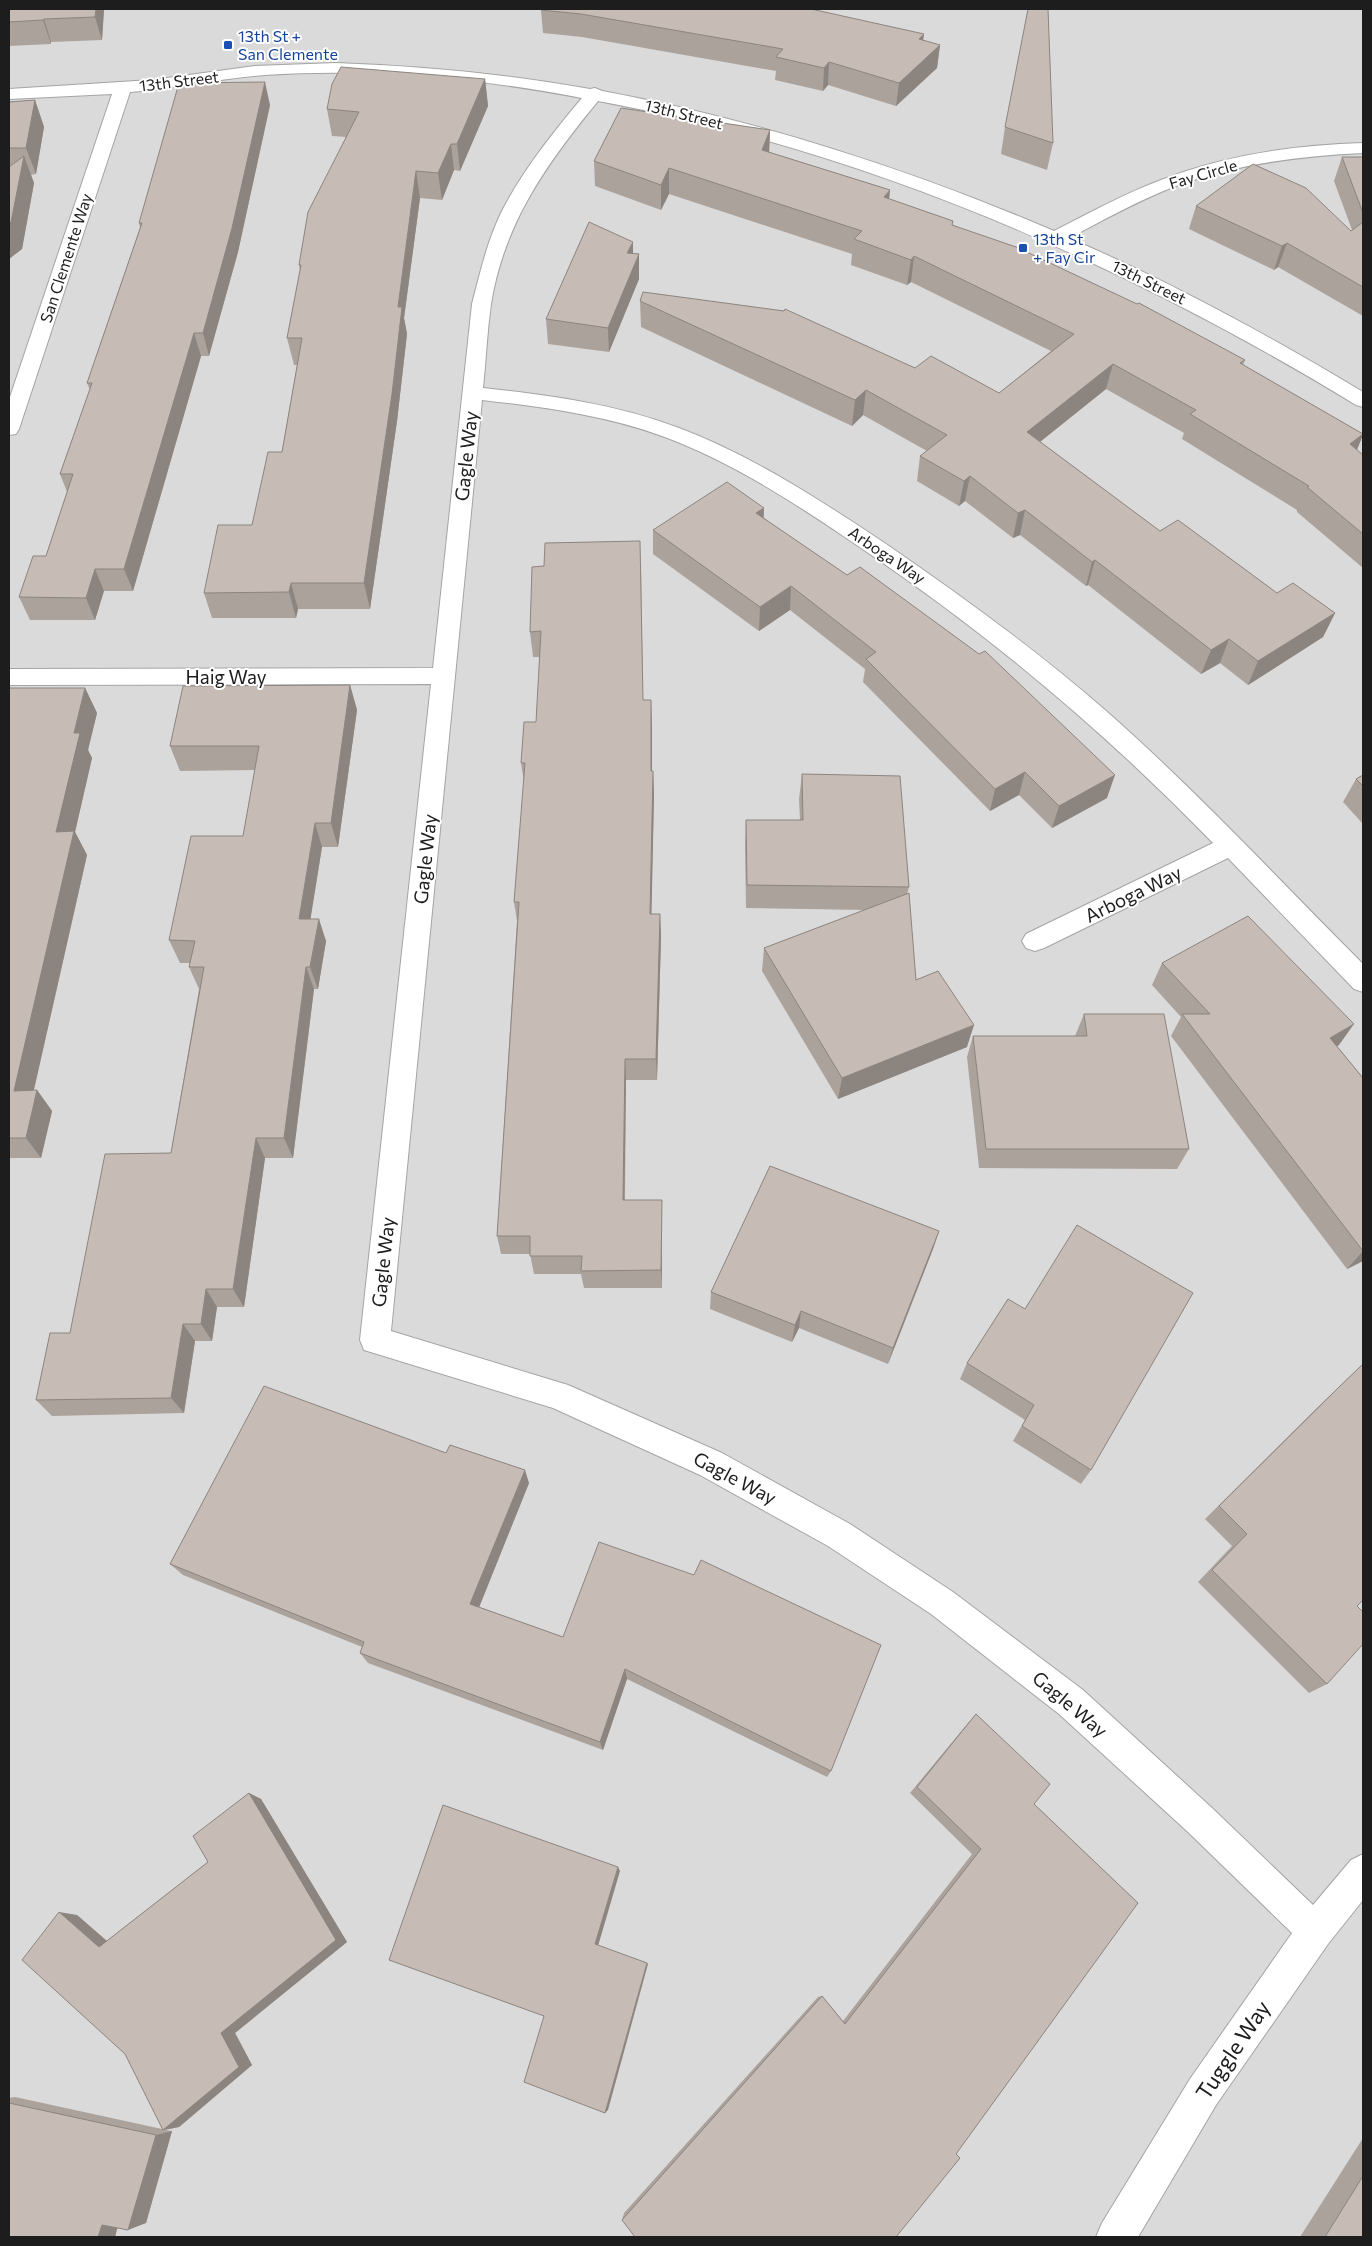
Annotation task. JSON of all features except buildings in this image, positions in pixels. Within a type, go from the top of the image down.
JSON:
[{"type":"street","name":"13th Street","points":[[9,94],[172,83],[241,72],[287,68],[428,72],[516,81],[594,93],[752,131],[853,162],[953,197],[1055,238],[1182,298],[1285,354],[1363,401]]},
{"type":"street","name":"San Clemente Way","points":[[9,430],[14,398],[123,87]]},
{"type":"street","name":"Gagle Way","points":[[594,93],[545,155],[515,204],[494,256],[482,304],[375,1340],[558,1395],[711,1464],[839,1535],[942,1603],[1071,1702],[1200,1820],[1315,1932]]},
{"type":"street","name":"Fay Circle","points":[[1055,238],[1126,201],[1178,180],[1231,164],[1290,154],[1363,148]]},
{"type":"street","name":"Arboga Way","points":[[473,393],[550,401],[615,414],[671,432],[736,462],[838,522],[934,586],[1030,660],[1126,743],[1363,981]]},
{"type":"street","name":"Haig Way","points":[[9,678],[444,676]]},
{"type":"street","name":"Arboga Way","points":[[1035,941],[1230,846]]},
{"type":"street","name":"Tuggle Way","points":[[1116,2237],[1203,2092],[1315,1932],[1363,1872]]},
{"type":"shaded area","points":[[9,9],[1363,9],[1363,2237],[9,2237]]},
{"type":"place","name":"13th St + San Clemente","points":[[228,45]]},
{"type":"place","name":"13th St + Fay Cir","points":[[1023,248]]}]
